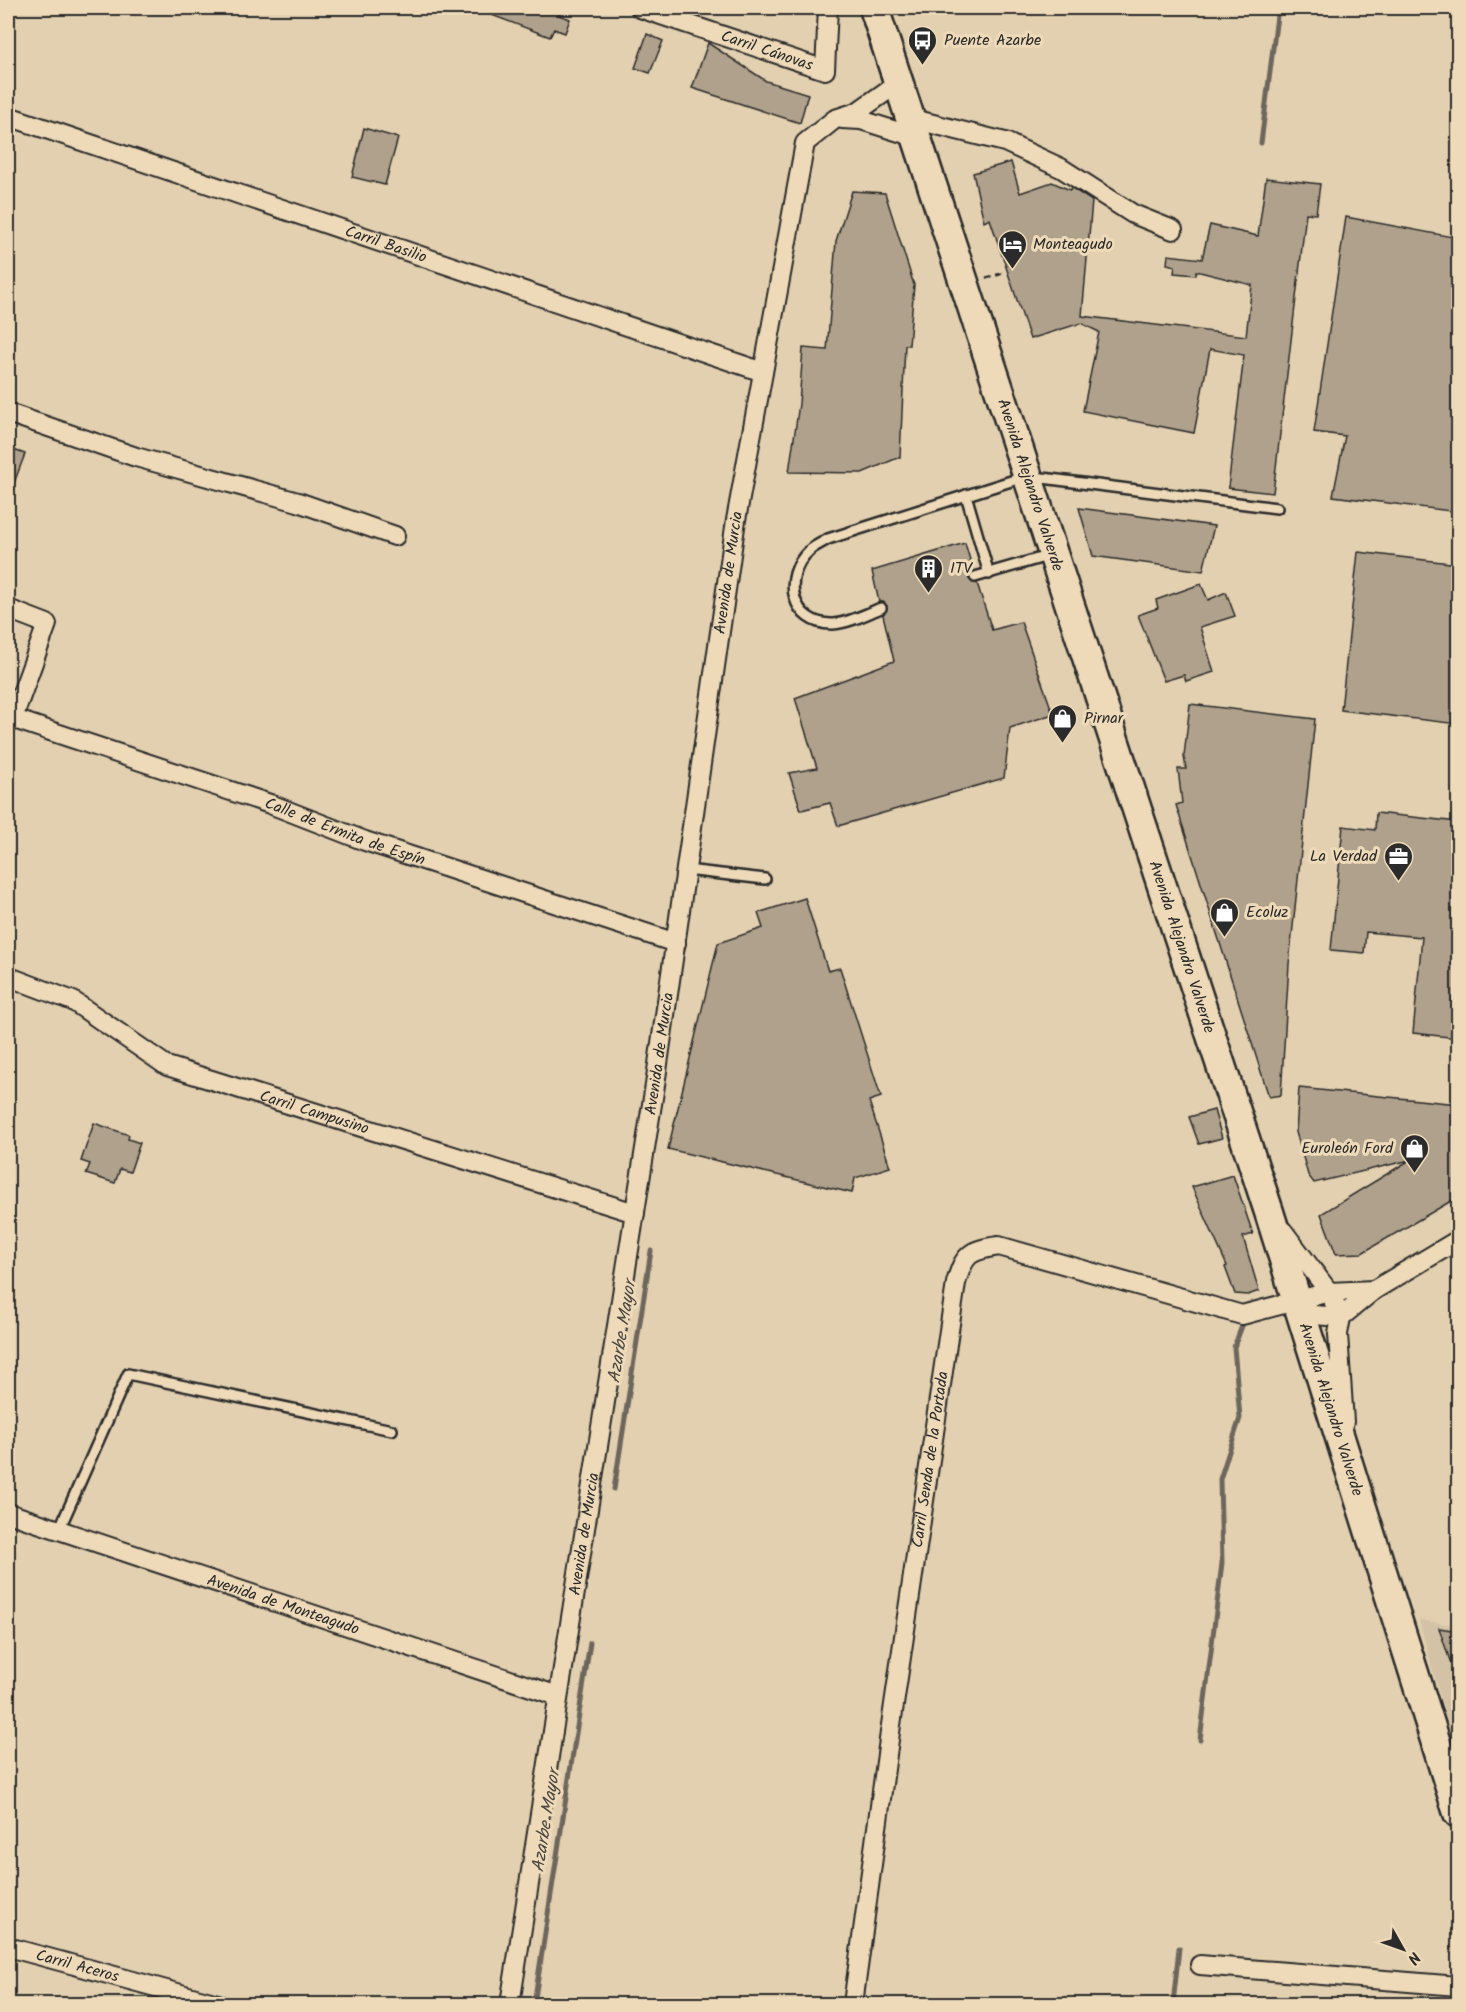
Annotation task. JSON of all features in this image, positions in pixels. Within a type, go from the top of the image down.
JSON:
[{"type":"main road","name":"Avenida Alejandro Valverde","points":[[874,8],[1269,1212],[1458,1813]]},
{"type":"street","name":"Carril Cánovas","points":[[640,8],[825,70],[828,8]]},
{"type":"street","name":"Avenida de Murcia","points":[[510,2004],[635,1213],[736,520],[806,143],[835,119],[857,112],[898,83]]},
{"type":"street","name":"Carril Basilio","points":[[8,116],[763,372]]},
{"type":"street","points":[[835,119],[861,120],[1005,142],[1061,168],[1133,214],[1173,230]]},
{"type":"street","points":[[8,413],[136,457],[298,502],[396,536]]},
{"type":"street","points":[[8,609],[47,624],[10,718]]},
{"type":"street","name":"Calle de Ermita de Espín","points":[[10,718],[270,804],[365,842],[675,943]]},
{"type":"street","name":"Carril Campusino","points":[[8,980],[12,978],[73,1001],[167,1066],[635,1213]]},
{"type":"street","points":[[1269,1212],[1329,1292],[1341,1317],[1338,1334],[1347,1458]]},
{"type":"street","points":[[1341,1317],[1374,1290],[1458,1240]]},
{"type":"street","name":"Carril Senda de la Portada","points":[[853,2004],[892,1714],[954,1295],[962,1262],[976,1249],[999,1246],[1242,1315],[1298,1307],[1329,1292],[1374,1290]]},
{"type":"street","points":[[1298,1307],[1341,1317]]},
{"type":"street","name":"Avenida de Monteagudo","points":[[8,1513],[558,1696]]},
{"type":"street","name":"Carril Aceros","points":[[8,1947],[218,2004]]},
{"type":"street","points":[[1200,1965],[1458,1986]]},
{"type":"lane","points":[[881,608],[832,624],[813,620],[797,606],[792,595],[792,582],[799,564],[809,551],[828,539],[1027,476],[1277,508]]},
{"type":"lane","points":[[966,495],[989,574]]},
{"type":"lane","points":[[975,577],[1053,554]]},
{"type":"lane","points":[[686,870],[765,879]]},
{"type":"lane","points":[[59,1530],[128,1374],[392,1430]]},
{"type":"path","points":[[985,278],[1004,273]]},
{"type":"shaded area","points":[[1419,1620],[1458,1626],[1458,1755],[1449,1729]]},
{"type":"building","points":[[473,8],[562,8],[559,15],[570,19],[565,33],[554,29],[550,37]]},
{"type":"building","points":[[647,34],[663,41],[650,73],[635,68]]},
{"type":"building","points":[[708,43],[766,81],[808,94],[800,123],[692,88]]},
{"type":"building","points":[[364,128],[398,138],[385,185],[352,177]]},
{"type":"building","points":[[1011,162],[1020,193],[1052,182],[1070,190],[1072,188],[1092,201],[1082,316],[1246,336],[1252,285],[1196,271],[1196,275],[1174,273],[1175,266],[1167,264],[1168,255],[1202,259],[1210,225],[1258,236],[1266,178],[1320,184],[1316,214],[1306,213],[1273,493],[1228,488],[1244,355],[1210,349],[1194,433],[1083,411],[1099,332],[1081,323],[1030,339],[990,219],[984,222],[973,173]]},
{"type":"building","points":[[852,191],[885,193],[914,285],[909,345],[905,345],[900,457],[862,473],[789,472],[799,404],[803,348],[827,350],[836,241]]},
{"type":"building","points":[[1346,217],[1458,238],[1458,512],[1333,496],[1345,436],[1314,432]]},
{"type":"building","points":[[8,448],[25,454],[9,496],[8,496]]},
{"type":"building","points":[[1079,508],[1214,526],[1203,571],[1093,556]]},
{"type":"building","points":[[965,543],[973,570],[969,579],[977,583],[992,630],[1021,622],[1053,714],[1010,728],[1004,778],[838,826],[830,803],[801,810],[789,773],[817,768],[795,698],[894,661],[883,615],[887,606],[879,602],[872,571]]},
{"type":"building","points":[[1358,552],[1458,564],[1458,724],[1341,710]]},
{"type":"building","points":[[1201,584],[1208,600],[1226,592],[1235,616],[1200,627],[1214,672],[1186,681],[1184,675],[1164,681],[1138,615],[1158,608],[1156,600]]},
{"type":"building","points":[[1190,704],[1315,719],[1289,964],[1281,1095],[1269,1097],[1176,805],[1182,803],[1178,769],[1186,769],[1184,756]]},
{"type":"building","name":"La Verdad","points":[[1376,813],[1458,822],[1458,1038],[1413,1033],[1422,937],[1366,932],[1364,953],[1331,950],[1343,826],[1375,830]]},
{"type":"building","points":[[805,898],[828,971],[840,968],[881,1097],[869,1101],[890,1167],[855,1178],[852,1193],[668,1149],[718,943],[763,928],[758,913]]},
{"type":"building","name":"Euroleón Ford","points":[[1299,1088],[1458,1104],[1458,1197],[1362,1253],[1336,1254],[1321,1214],[1410,1160],[1314,1183],[1308,1175],[1296,1132]]},
{"type":"building","points":[[1214,1110],[1222,1138],[1199,1144],[1189,1117]]},
{"type":"building","points":[[94,1123],[129,1135],[128,1139],[140,1143],[130,1172],[120,1169],[115,1183],[86,1174],[90,1164],[81,1161]]},
{"type":"building","points":[[1233,1175],[1253,1234],[1243,1237],[1259,1291],[1248,1295],[1235,1294],[1225,1267],[1227,1266],[1192,1187]]},
{"type":"building","points":[[1439,1628],[1458,1631],[1458,1678],[1456,1679]]},
{"type":"waterway","points":[[1261,143],[1278,8]]},
{"type":"waterway","name":"Azarbe Mayor","points":[[614,1489],[651,1251]]},
{"type":"waterway","points":[[1200,1740],[1222,1563],[1220,1479],[1240,1418],[1234,1347],[1242,1326]]},
{"type":"waterway","name":"Azarbe Mayor","points":[[534,2004],[590,1643]]},
{"type":"waterway","points":[[1173,2004],[1179,1948]]},
{"type":"place","name":"Puente Azarbe","points":[[923,66]]},
{"type":"place","name":"Monteagudo","points":[[1012,270]]},
{"type":"place","name":"ITV","points":[[929,594]]},
{"type":"place","name":"Pirnar","points":[[1063,744]]},
{"type":"place","name":"La Verdad","points":[[1398,882]]},
{"type":"place","name":"Ecoluz","points":[[1225,938]]},
{"type":"place","name":"Euroleón Ford","points":[[1414,1174]]}]
